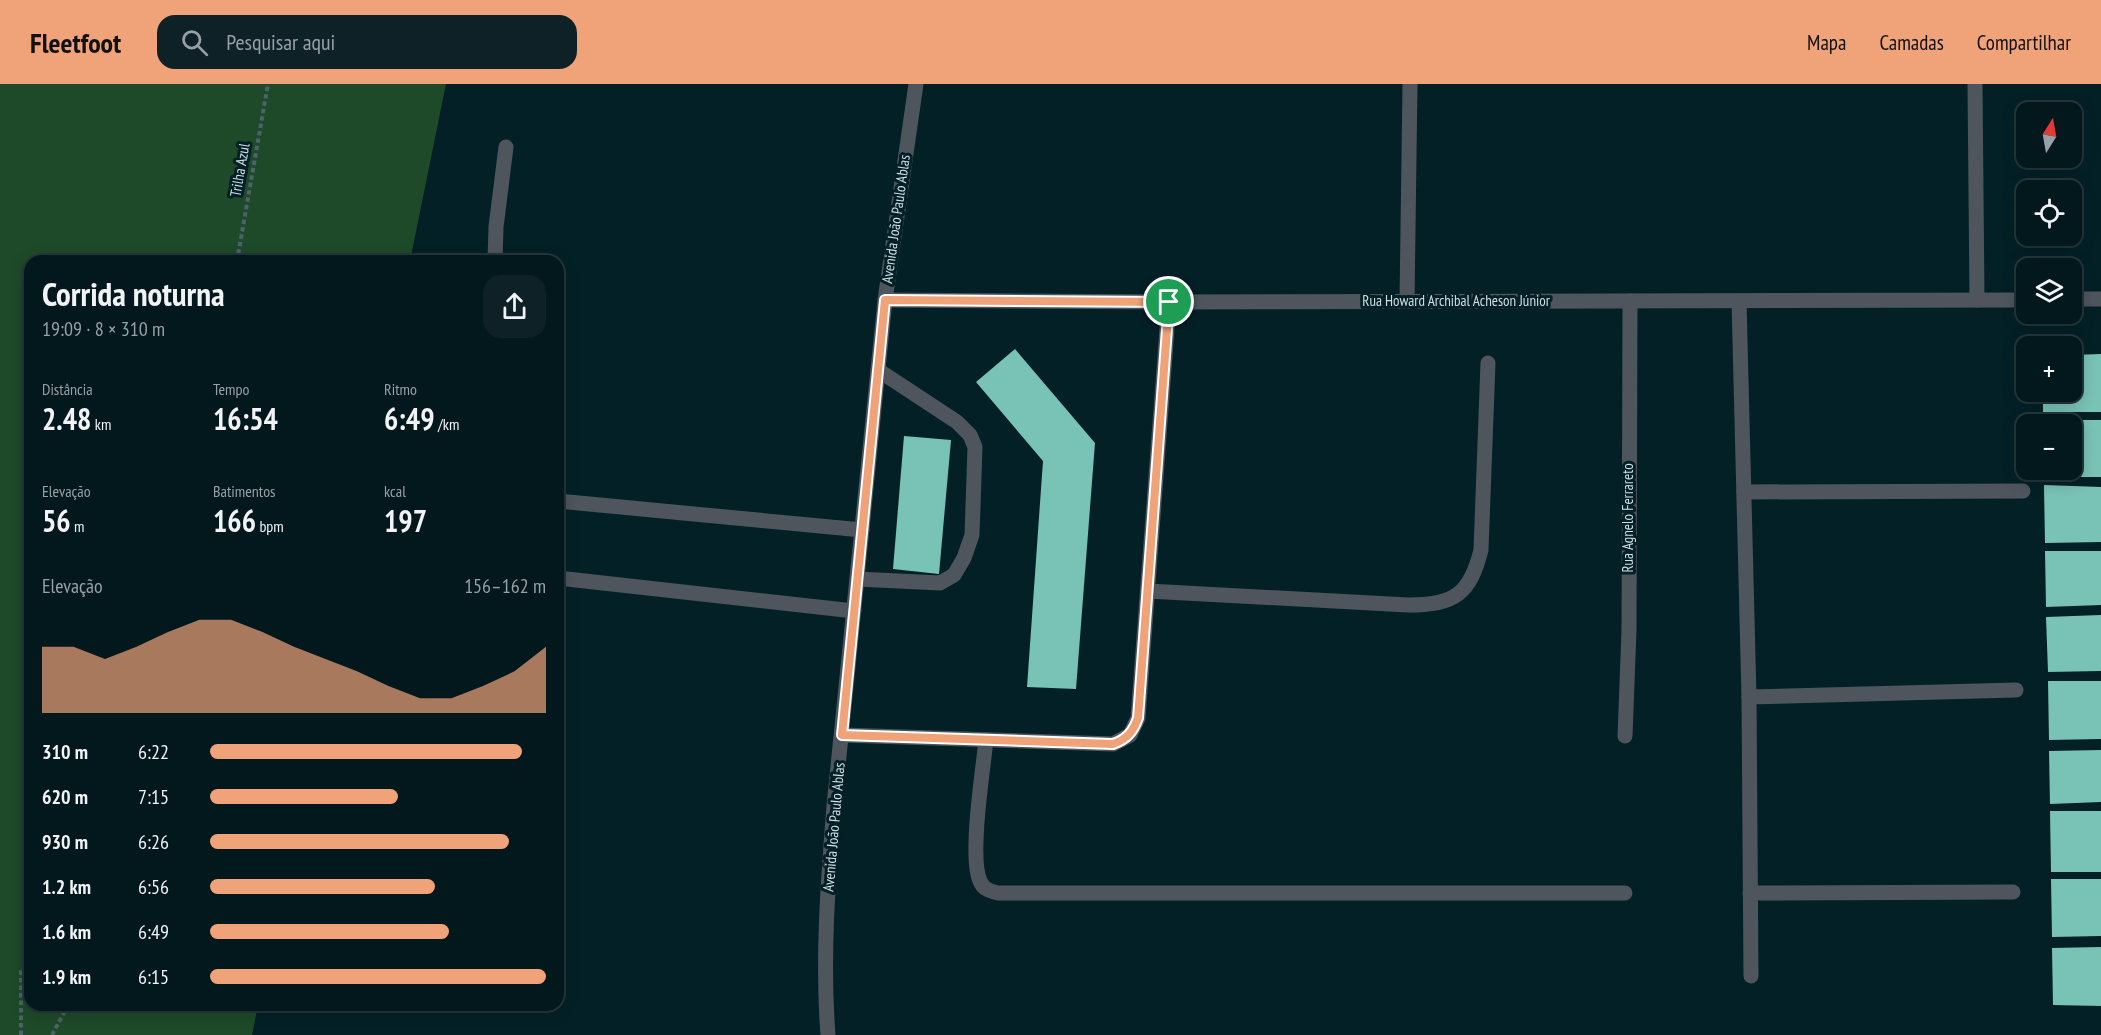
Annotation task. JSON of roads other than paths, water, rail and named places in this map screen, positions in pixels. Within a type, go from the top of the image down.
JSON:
[{"type":"street","name":"Avenida João Paulo Ablas","points":[[828,1035],[825,991],[829,874],[885,300],[915,84]]},
{"type":"street","points":[[1407,301],[1410,84]]},
{"type":"street","points":[[1974,84],[1977,300]]},
{"type":"street","points":[[495,255],[495,227],[506,147]]},
{"type":"street","points":[[2082,299],[2101,299]]},
{"type":"street","name":"Rua Howard Archibal Acheson Júnior","points":[[885,300],[1169,302],[2016,300]]},
{"type":"street","name":"Rua Agnelo Ferrareto","points":[[1625,736],[1629,630],[1630,301]]},
{"type":"street","points":[[1739,301],[1749,697],[1751,976]]},
{"type":"street","points":[[842,735],[1113,744],[1130,735],[1138,718],[1169,302]]},
{"type":"street","points":[[1148,591],[1408,605],[1434,605],[1449,600],[1468,586],[1476,571],[1481,550],[1488,363]]},
{"type":"street","points":[[857,579],[940,583],[954,575],[964,558],[972,535],[975,447],[970,435],[957,422],[878,370]]},
{"type":"street","points":[[1744,492],[2023,491]]},
{"type":"street","points":[[564,502],[862,530]]},
{"type":"street","points":[[564,579],[854,611]]},
{"type":"street","points":[[1749,697],[2016,690]]},
{"type":"street","points":[[986,740],[975,856],[980,882],[986,890],[1624,893]]},
{"type":"street","points":[[1750,893],[2013,892]]}]
